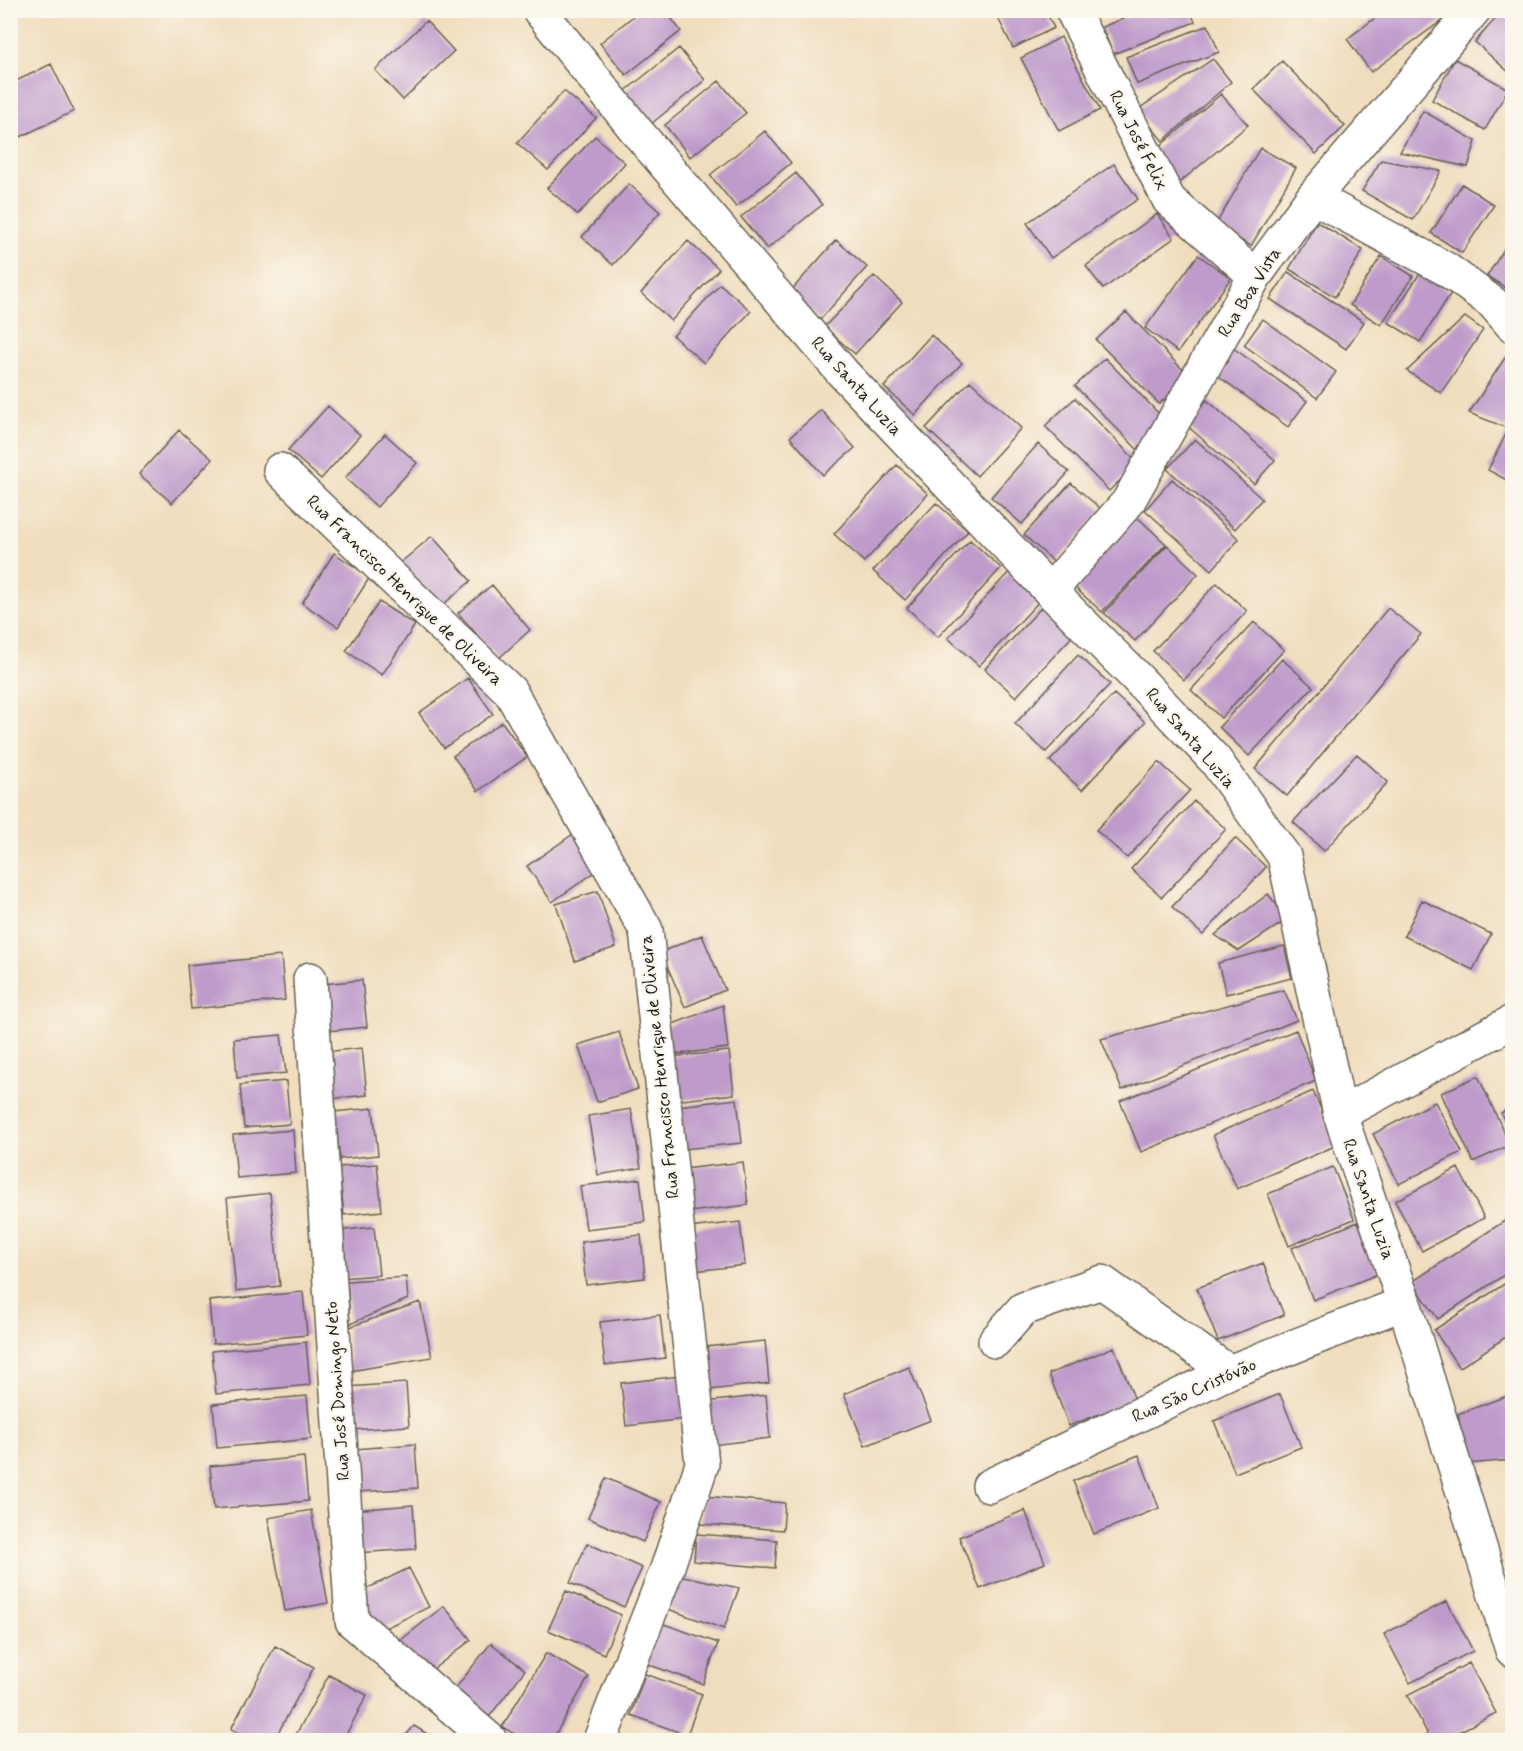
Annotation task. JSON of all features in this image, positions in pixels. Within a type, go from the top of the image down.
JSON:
[{"type":"street","name":"Rua Santa Luzia","points":[[539,10],[639,134],[843,373],[1050,591],[1215,760],[1284,856],[1340,1114],[1404,1303],[1512,1650]]},
{"type":"street","name":"Rua José Felix","points":[[1072,10],[1169,200],[1255,276]]},
{"type":"street","name":"Rua Boa Vista","points":[[1050,591],[1128,502],[1255,276],[1313,197],[1474,10]]},
{"type":"street","points":[[1313,197],[1446,269],[1493,303],[1512,325]]},
{"type":"street","name":"Rua Francisco Henrique de Oliveira","points":[[280,470],[510,691],[646,930],[702,1464],[667,1569],[600,1740]]},
{"type":"street","name":"Rua José Domingo Neto","points":[[310,979],[352,1621],[490,1740]]},
{"type":"street","points":[[1340,1114],[1512,1022]]},
{"type":"street","points":[[995,1341],[1023,1309],[1102,1282],[1229,1372]]},
{"type":"street","name":"Rua São Cristóvão","points":[[989,1486],[1229,1372],[1404,1303]]},
{"type":"building","points":[[641,10],[665,10],[681,31],[626,75],[600,43]]},
{"type":"building","points":[[994,10],[1045,10],[1054,28],[1013,48]]},
{"type":"building","points":[[1144,10],[1190,10],[1195,22],[1113,54],[1102,27]]},
{"type":"building","points":[[1386,10],[1438,10],[1444,19],[1371,72],[1347,39]]},
{"type":"building","points":[[1503,10],[1512,12],[1512,75],[1475,42]]},
{"type":"building","points":[[426,21],[454,51],[403,100],[375,70]]},
{"type":"building","points":[[1208,25],[1219,52],[1137,84],[1126,57]]},
{"type":"building","points":[[1061,37],[1100,110],[1059,131],[1021,58]]},
{"type":"building","points":[[679,48],[705,80],[651,124],[624,92]]},
{"type":"building","points":[[1213,59],[1231,82],[1163,141],[1137,110]]},
{"type":"building","points":[[1455,59],[1508,89],[1485,130],[1432,100]]},
{"type":"building","points":[[1282,61],[1345,126],[1316,154],[1253,89]]},
{"type":"building","points":[[51,64],[74,111],[10,142],[10,84]]},
{"type":"building","points":[[719,81],[746,113],[690,157],[665,125]]},
{"type":"building","points":[[564,91],[596,118],[548,170],[517,143]]},
{"type":"building","points":[[1221,94],[1248,125],[1179,183],[1153,152]]},
{"type":"building","points":[[1423,111],[1476,141],[1468,167],[1400,152]]},
{"type":"building","points":[[765,131],[791,163],[736,207],[710,175]]},
{"type":"building","points":[[595,136],[625,163],[578,215],[547,188]]},
{"type":"building","points":[[1260,148],[1296,168],[1251,246],[1215,226]]},
{"type":"building","points":[[1381,160],[1441,171],[1413,220],[1362,191]]},
{"type":"building","points":[[1114,164],[1138,199],[1051,258],[1027,223]]},
{"type":"building","points":[[796,173],[822,205],[767,249],[741,217]]},
{"type":"building","points":[[629,184],[660,212],[613,265],[582,237]]},
{"type":"building","points":[[1462,184],[1494,205],[1462,253],[1431,233]]},
{"type":"building","points":[[1157,214],[1174,238],[1103,289],[1086,266]]},
{"type":"building","points":[[1317,222],[1363,250],[1335,297],[1289,269]]},
{"type":"building","points":[[1512,237],[1512,292],[1487,276]]},
{"type":"building","points":[[836,240],[867,267],[820,320],[789,293]]},
{"type":"building","points":[[688,241],[719,269],[671,321],[641,293]]},
{"type":"building","points":[[1198,255],[1231,278],[1178,352],[1145,328]]},
{"type":"building","points":[[1381,256],[1413,276],[1381,325],[1350,305]]},
{"type":"building","points":[[1288,272],[1364,322],[1346,349],[1270,299]]},
{"type":"building","points":[[1420,273],[1451,293],[1420,342],[1388,322]]},
{"type":"building","points":[[874,276],[902,302],[855,354],[824,327]]},
{"type":"building","points":[[720,284],[751,311],[704,363],[673,336]]},
{"type":"building","points":[[1126,312],[1189,376],[1159,404],[1096,340]]},
{"type":"building","points":[[1465,317],[1483,330],[1441,393],[1407,371]]},
{"type":"building","points":[[1263,319],[1336,372],[1317,398],[1244,345]]},
{"type":"building","points":[[931,335],[962,363],[915,415],[884,387]]},
{"type":"building","points":[[1512,347],[1512,414],[1507,428],[1469,413]]},
{"type":"building","points":[[1233,348],[1307,401],[1288,427],[1214,373]]},
{"type":"building","points":[[1105,358],[1167,422],[1138,450],[1075,386]]},
{"type":"building","points":[[970,381],[1021,428],[977,476],[926,428]]},
{"type":"building","points":[[1075,398],[1138,463],[1109,491],[1045,426]]},
{"type":"building","points":[[1207,400],[1275,460],[1254,484],[1185,424]]},
{"type":"building","points":[[328,406],[360,435],[321,479],[288,450]]},
{"type":"building","points":[[821,410],[855,448],[823,475],[790,437]]},
{"type":"building","points":[[1512,422],[1512,483],[1488,470]]},
{"type":"building","points":[[179,430],[212,459],[172,503],[139,474]]},
{"type":"building","points":[[385,434],[417,463],[377,507],[345,478]]},
{"type":"building","points":[[1195,439],[1262,499],[1235,529],[1167,469]]},
{"type":"building","points":[[1038,444],[1069,472],[1022,524],[991,497]]},
{"type":"building","points":[[897,465],[928,494],[864,562],[834,534]]},
{"type":"building","points":[[1172,479],[1239,539],[1212,570],[1145,510]]},
{"type":"building","points":[[1071,483],[1102,510],[1055,563],[1024,535]]},
{"type":"building","points":[[936,503],[968,531],[905,600],[873,571]]},
{"type":"building","points":[[1135,515],[1166,544],[1102,612],[1071,584]]},
{"type":"building","points":[[432,536],[471,581],[438,609],[399,564]]},
{"type":"building","points":[[970,540],[1001,568],[938,637],[907,608]]},
{"type":"building","points":[[1167,545],[1198,574],[1135,641],[1104,613]]},
{"type":"building","points":[[334,553],[370,577],[338,627],[302,603]]},
{"type":"building","points":[[1011,570],[1042,598],[979,666],[948,638]]},
{"type":"building","points":[[1217,583],[1247,611],[1184,680],[1153,651]]},
{"type":"building","points":[[492,585],[530,630],[498,659],[458,613]]},
{"type":"building","points":[[1048,600],[1079,629],[1016,697],[985,669]]},
{"type":"building","points":[[379,602],[415,625],[382,675],[346,651]]},
{"type":"building","points":[[1388,608],[1421,634],[1287,796],[1255,769]]},
{"type":"building","points":[[1254,622],[1284,650],[1221,718],[1191,690]]},
{"type":"building","points":[[1078,655],[1110,684],[1046,752],[1015,724]]},
{"type":"building","points":[[1282,659],[1313,687],[1249,756],[1219,727]]},
{"type":"building","points":[[468,678],[493,714],[444,748],[419,713]]},
{"type":"building","points":[[1114,694],[1145,722],[1082,790],[1050,761]]},
{"type":"building","points":[[502,722],[527,757],[478,791],[453,756]]},
{"type":"building","points":[[1357,754],[1388,782],[1324,851],[1293,822]]},
{"type":"building","points":[[1159,762],[1190,790],[1127,858],[1096,830]]},
{"type":"building","points":[[1194,801],[1226,829],[1162,897],[1131,869]]},
{"type":"building","points":[[576,832],[601,868],[552,902],[527,866]]},
{"type":"building","points":[[1235,838],[1266,867],[1203,935],[1172,907]]},
{"type":"building","points":[[598,891],[616,947],[575,961],[556,904]]},
{"type":"building","points":[[1268,894],[1288,919],[1239,951],[1215,935]]},
{"type":"building","points":[[1422,900],[1491,934],[1473,970],[1404,936]]},
{"type":"building","points":[[702,935],[725,990],[685,1007],[661,952]]},
{"type":"building","points":[[1284,946],[1292,978],[1226,994],[1218,963]]},
{"type":"building","points":[[281,956],[285,1000],[191,1009],[187,965]]},
{"type":"building","points":[[362,980],[367,1027],[328,1031],[323,984]]},
{"type":"building","points":[[1284,990],[1297,1020],[1122,1090],[1101,1039]]},
{"type":"building","points":[[723,1005],[728,1048],[668,1055],[665,1027]]},
{"type":"building","points":[[1296,1030],[1316,1081],[1141,1152],[1120,1101]]},
{"type":"building","points":[[619,1032],[638,1089],[597,1102],[578,1045]]},
{"type":"building","points":[[281,1035],[286,1073],[237,1078],[234,1039]]},
{"type":"building","points":[[362,1048],[367,1095],[329,1099],[324,1052]]},
{"type":"building","points":[[729,1051],[734,1094],[674,1101],[669,1057]]},
{"type":"building","points":[[1478,1076],[1510,1145],[1473,1162],[1441,1093]]},
{"type":"building","points":[[286,1081],[290,1124],[244,1128],[240,1085]]},
{"type":"building","points":[[1313,1091],[1337,1145],[1237,1189],[1213,1135]]},
{"type":"building","points":[[737,1099],[742,1143],[683,1149],[678,1106]]},
{"type":"building","points":[[1435,1102],[1462,1152],[1399,1184],[1373,1134]]},
{"type":"building","points":[[1512,1106],[1512,1137],[1501,1113]]},
{"type":"building","points":[[373,1108],[378,1155],[340,1159],[334,1112]]},
{"type":"building","points":[[631,1109],[641,1168],[598,1175],[588,1116]]},
{"type":"building","points":[[293,1130],[296,1173],[237,1178],[233,1135]]},
{"type":"building","points":[[743,1162],[748,1205],[689,1212],[684,1169]]},
{"type":"building","points":[[377,1164],[382,1211],[344,1215],[339,1167]]},
{"type":"building","points":[[1333,1167],[1354,1219],[1289,1246],[1268,1194]]},
{"type":"building","points":[[1458,1168],[1484,1218],[1422,1251],[1395,1201]]},
{"type":"building","points":[[640,1179],[645,1222],[586,1229],[580,1186]]},
{"type":"building","points":[[270,1193],[280,1286],[236,1291],[227,1198]]},
{"type":"building","points":[[1512,1216],[1512,1270],[1438,1319],[1412,1282]]},
{"type":"building","points":[[740,1222],[745,1265],[686,1272],[680,1229]]},
{"type":"building","points":[[1358,1222],[1378,1274],[1313,1300],[1292,1248]]},
{"type":"building","points":[[374,1227],[379,1275],[340,1278],[335,1231]]},
{"type":"building","points":[[641,1235],[645,1278],[586,1285],[581,1242]]},
{"type":"building","points":[[1263,1263],[1284,1315],[1218,1341],[1197,1288]]},
{"type":"building","points":[[406,1277],[408,1299],[350,1324],[347,1281]]},
{"type":"building","points":[[1512,1279],[1512,1333],[1459,1368],[1434,1330]]},
{"type":"building","points":[[303,1292],[307,1335],[213,1344],[209,1301]]},
{"type":"building","points":[[420,1302],[432,1357],[350,1371],[347,1328]]},
{"type":"building","points":[[660,1315],[665,1358],[605,1365],[600,1322]]},
{"type":"building","points":[[765,1341],[769,1383],[710,1390],[705,1347]]},
{"type":"building","points":[[306,1342],[310,1385],[216,1394],[212,1351]]},
{"type":"building","points":[[1114,1347],[1135,1400],[1069,1426],[1049,1374]]},
{"type":"building","points":[[909,1367],[931,1420],[865,1446],[844,1394]]},
{"type":"building","points":[[680,1376],[685,1419],[626,1426],[621,1383]]},
{"type":"building","points":[[406,1383],[409,1426],[350,1430],[346,1387]]},
{"type":"building","points":[[1280,1394],[1301,1447],[1235,1473],[1214,1421]]},
{"type":"building","points":[[1512,1394],[1512,1460],[1467,1464],[1458,1414]]},
{"type":"building","points":[[766,1395],[770,1438],[711,1445],[706,1402]]},
{"type":"building","points":[[307,1396],[311,1439],[217,1448],[213,1404]]},
{"type":"building","points":[[415,1444],[418,1488],[358,1492],[355,1449]]},
{"type":"building","points":[[1139,1455],[1159,1508],[1094,1534],[1073,1481]]},
{"type":"building","points":[[304,1457],[308,1501],[214,1509],[210,1466]]},
{"type":"building","points":[[606,1478],[661,1502],[643,1542],[588,1518]]},
{"type":"building","points":[[703,1496],[785,1503],[783,1530],[701,1524]]},
{"type":"building","points":[[413,1505],[416,1549],[356,1553],[353,1510]]},
{"type":"building","points":[[311,1510],[328,1603],[285,1611],[268,1518]]},
{"type":"building","points":[[1025,1510],[1045,1563],[980,1589],[959,1537]]},
{"type":"building","points":[[696,1534],[777,1540],[775,1568],[694,1561]]},
{"type":"building","points":[[587,1543],[642,1568],[624,1607],[570,1583]]},
{"type":"building","points":[[409,1568],[429,1607],[375,1633],[356,1594]]},
{"type":"building","points":[[679,1575],[739,1588],[724,1629],[668,1609]]},
{"type":"building","points":[[566,1591],[621,1615],[604,1654],[548,1630]]},
{"type":"building","points":[[1447,1601],[1473,1651],[1410,1683],[1384,1634]]},
{"type":"building","points":[[444,1606],[471,1640],[424,1676],[397,1643]]},
{"type":"building","points":[[661,1623],[718,1643],[703,1684],[647,1664]]},
{"type":"building","points":[[491,1643],[525,1670],[489,1717],[454,1690]]},
{"type":"building","points":[[275,1646],[314,1667],[274,1740],[252,1740],[231,1729]]},
{"type":"building","points":[[546,1653],[589,1677],[552,1740],[525,1740],[502,1727]]},
{"type":"building","points":[[1469,1663],[1496,1713],[1443,1740],[1431,1740],[1407,1695]]},
{"type":"building","points":[[645,1674],[702,1694],[687,1735],[631,1715]]},
{"type":"building","points":[[329,1675],[367,1695],[343,1740],[293,1740]]},
{"type":"building","points":[[414,1726],[437,1740],[402,1740]]}]
